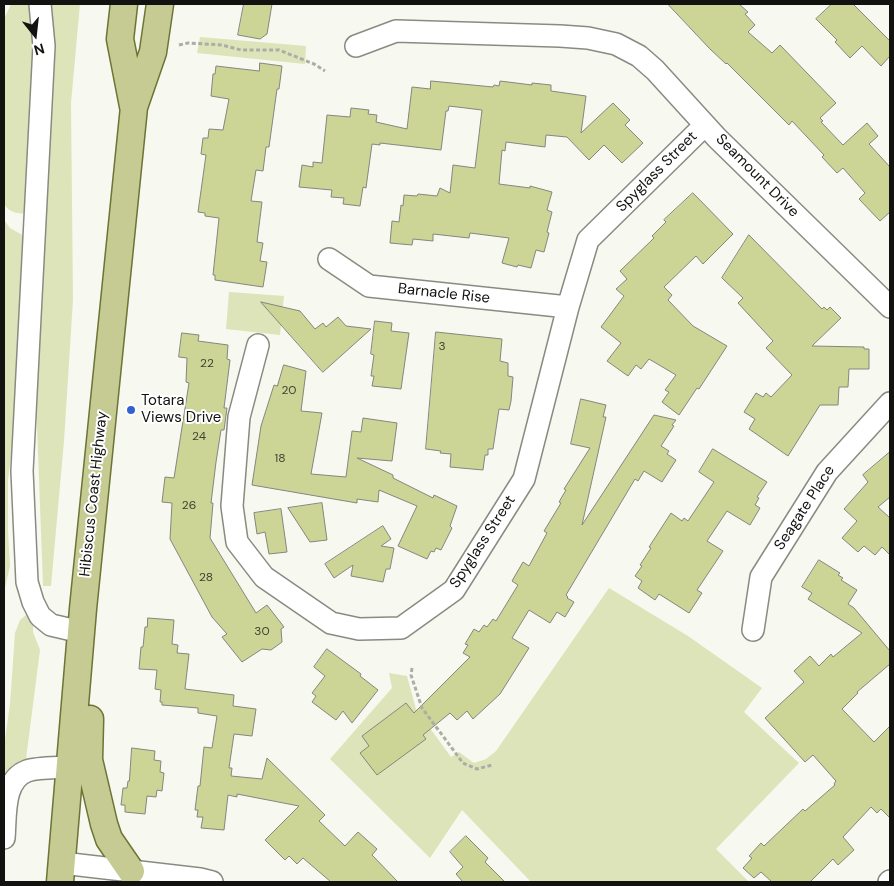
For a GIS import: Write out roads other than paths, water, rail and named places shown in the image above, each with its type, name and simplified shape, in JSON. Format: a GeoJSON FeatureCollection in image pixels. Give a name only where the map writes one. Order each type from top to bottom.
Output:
{"type":"FeatureCollection","features":[{"type":"Feature","properties":{"kind":"main road","name":"Hibiscus Coast Highway"},"geometry":{"type":"LineString","coordinates":[[124,4],[120,39],[134,107]]}},
{"type":"Feature","properties":{"kind":"main road","name":"Hibiscus Coast Highway"},"geometry":{"type":"LineString","coordinates":[[61,872],[81,632],[134,107],[154,52],[160,4]]}},
{"type":"Feature","properties":{"kind":"main road"},"geometry":{"type":"LineString","coordinates":[[78,670],[91,706],[89,760],[102,816],[109,839],[132,871]]}},
{"type":"Feature","properties":{"kind":"street"},"geometry":{"type":"LineString","coordinates":[[40,4],[44,46],[22,471],[27,582],[33,602],[40,616],[51,625],[81,632]]}},
{"type":"Feature","properties":{"kind":"street","name":"Seamount Drive"},"geometry":{"type":"LineString","coordinates":[[356,46],[396,31],[560,36],[588,38],[616,44],[639,56],[655,70],[705,125],[890,307]]}},
{"type":"Feature","properties":{"kind":"street","name":"Spyglass Street"},"geometry":{"type":"LineString","coordinates":[[258,345],[239,417],[232,506],[238,542],[264,577],[331,623],[359,629],[401,628],[454,590],[524,479],[568,307],[588,240],[705,125]]}},
{"type":"Feature","properties":{"kind":"street","name":"Barnacle Rise"},"geometry":{"type":"LineString","coordinates":[[329,259],[369,286],[568,307]]}},
{"type":"Feature","properties":{"kind":"street","name":"Seagate Place"},"geometry":{"type":"LineString","coordinates":[[753,630],[761,577],[826,472],[890,403]]}},
{"type":"Feature","properties":{"kind":"street"},"geometry":{"type":"LineString","coordinates":[[4,838],[9,792],[14,781],[26,771],[70,767]]}},
{"type":"Feature","properties":{"kind":"street"},"geometry":{"type":"LineString","coordinates":[[61,872],[132,871],[212,882]]}},
{"type":"Feature","properties":{"kind":"place","name":"Totara Views Drive"},"geometry":{"type":"Point","coordinates":[131,410]}}]}
